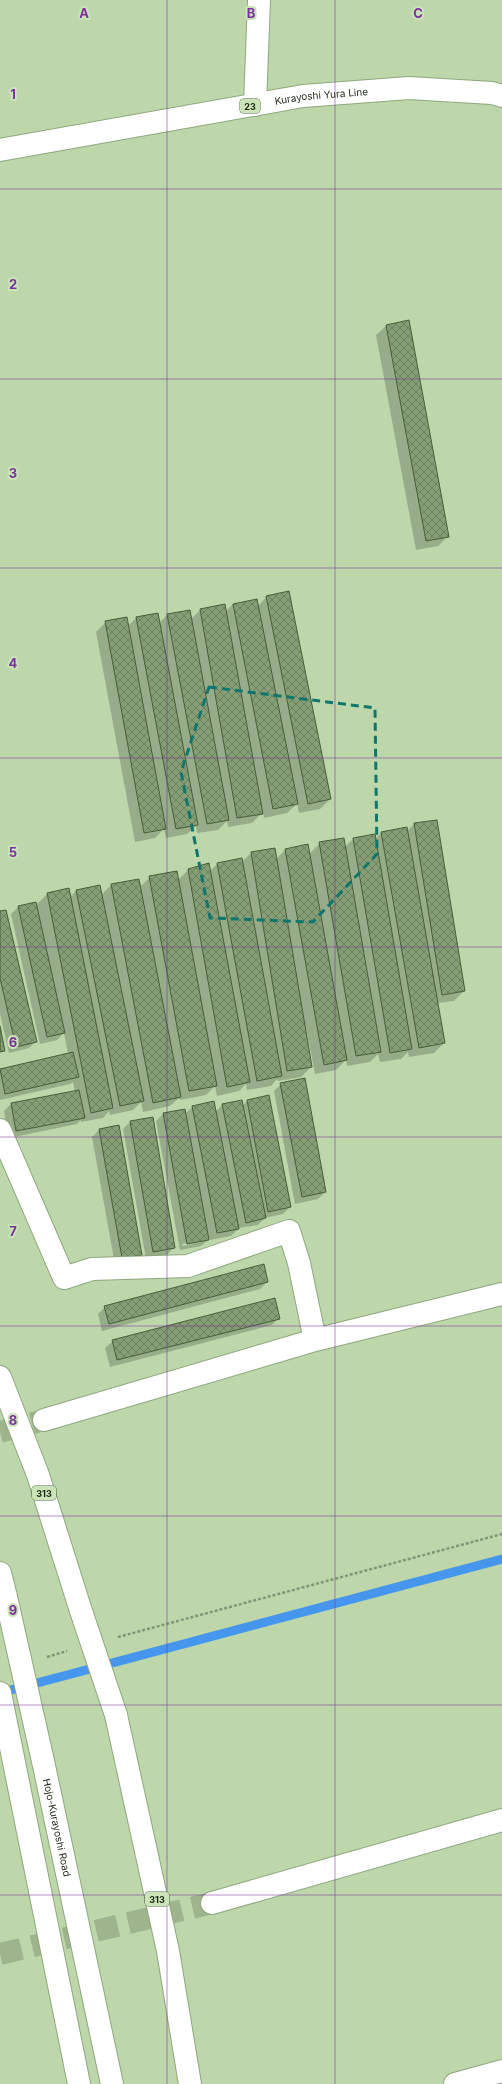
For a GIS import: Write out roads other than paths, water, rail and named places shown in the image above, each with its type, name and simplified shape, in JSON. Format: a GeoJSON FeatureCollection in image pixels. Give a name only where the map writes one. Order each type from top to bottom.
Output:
{"type":"FeatureCollection","features":[{"type":"Feature","properties":{"kind":"main road"},"geometry":{"type":"LineString","coordinates":[[255,105],[259,0]]}},
{"type":"Feature","properties":{"kind":"main road","name":"Kurayoshi Yura Line"},"geometry":{"type":"LineString","coordinates":[[0,150],[303,96],[409,88],[492,93],[502,96]]}},
{"type":"Feature","properties":{"kind":"main road"},"geometry":{"type":"LineString","coordinates":[[0,1130],[64,1278],[92,1269],[188,1266],[289,1231],[298,1263],[315,1340]]}},
{"type":"Feature","properties":{"kind":"main road"},"geometry":{"type":"LineString","coordinates":[[44,1420],[315,1340],[502,1294]]}},
{"type":"Feature","properties":{"kind":"main road","name":"313"},"geometry":{"type":"LineString","coordinates":[[0,1377],[38,1475],[116,1715],[168,1951],[190,2084]]}},
{"type":"Feature","properties":{"kind":"main road","name":"Hojo-Kurayoshi Road"},"geometry":{"type":"LineString","coordinates":[[0,1572],[43,1761],[112,2084]]}},
{"type":"Feature","properties":{"kind":"main road"},"geometry":{"type":"LineString","coordinates":[[0,1693],[79,2084]]}},
{"type":"Feature","properties":{"kind":"main road"},"geometry":{"type":"LineString","coordinates":[[212,1903],[502,1820]]}},
{"type":"Feature","properties":{"kind":"main road"},"geometry":{"type":"LineString","coordinates":[[455,2084],[502,2071]]}},
{"type":"Feature","properties":{"kind":"waterway"},"geometry":{"type":"LineString","coordinates":[[0,1693],[502,1559]]}},
{"type":"Feature","properties":{"kind":"tunnel"},"geometry":{"type":"LineString","coordinates":[[0,1432],[44,1420]]}},
{"type":"Feature","properties":{"kind":"tunnel"},"geometry":{"type":"LineString","coordinates":[[0,1954],[212,1903]]}}]}
